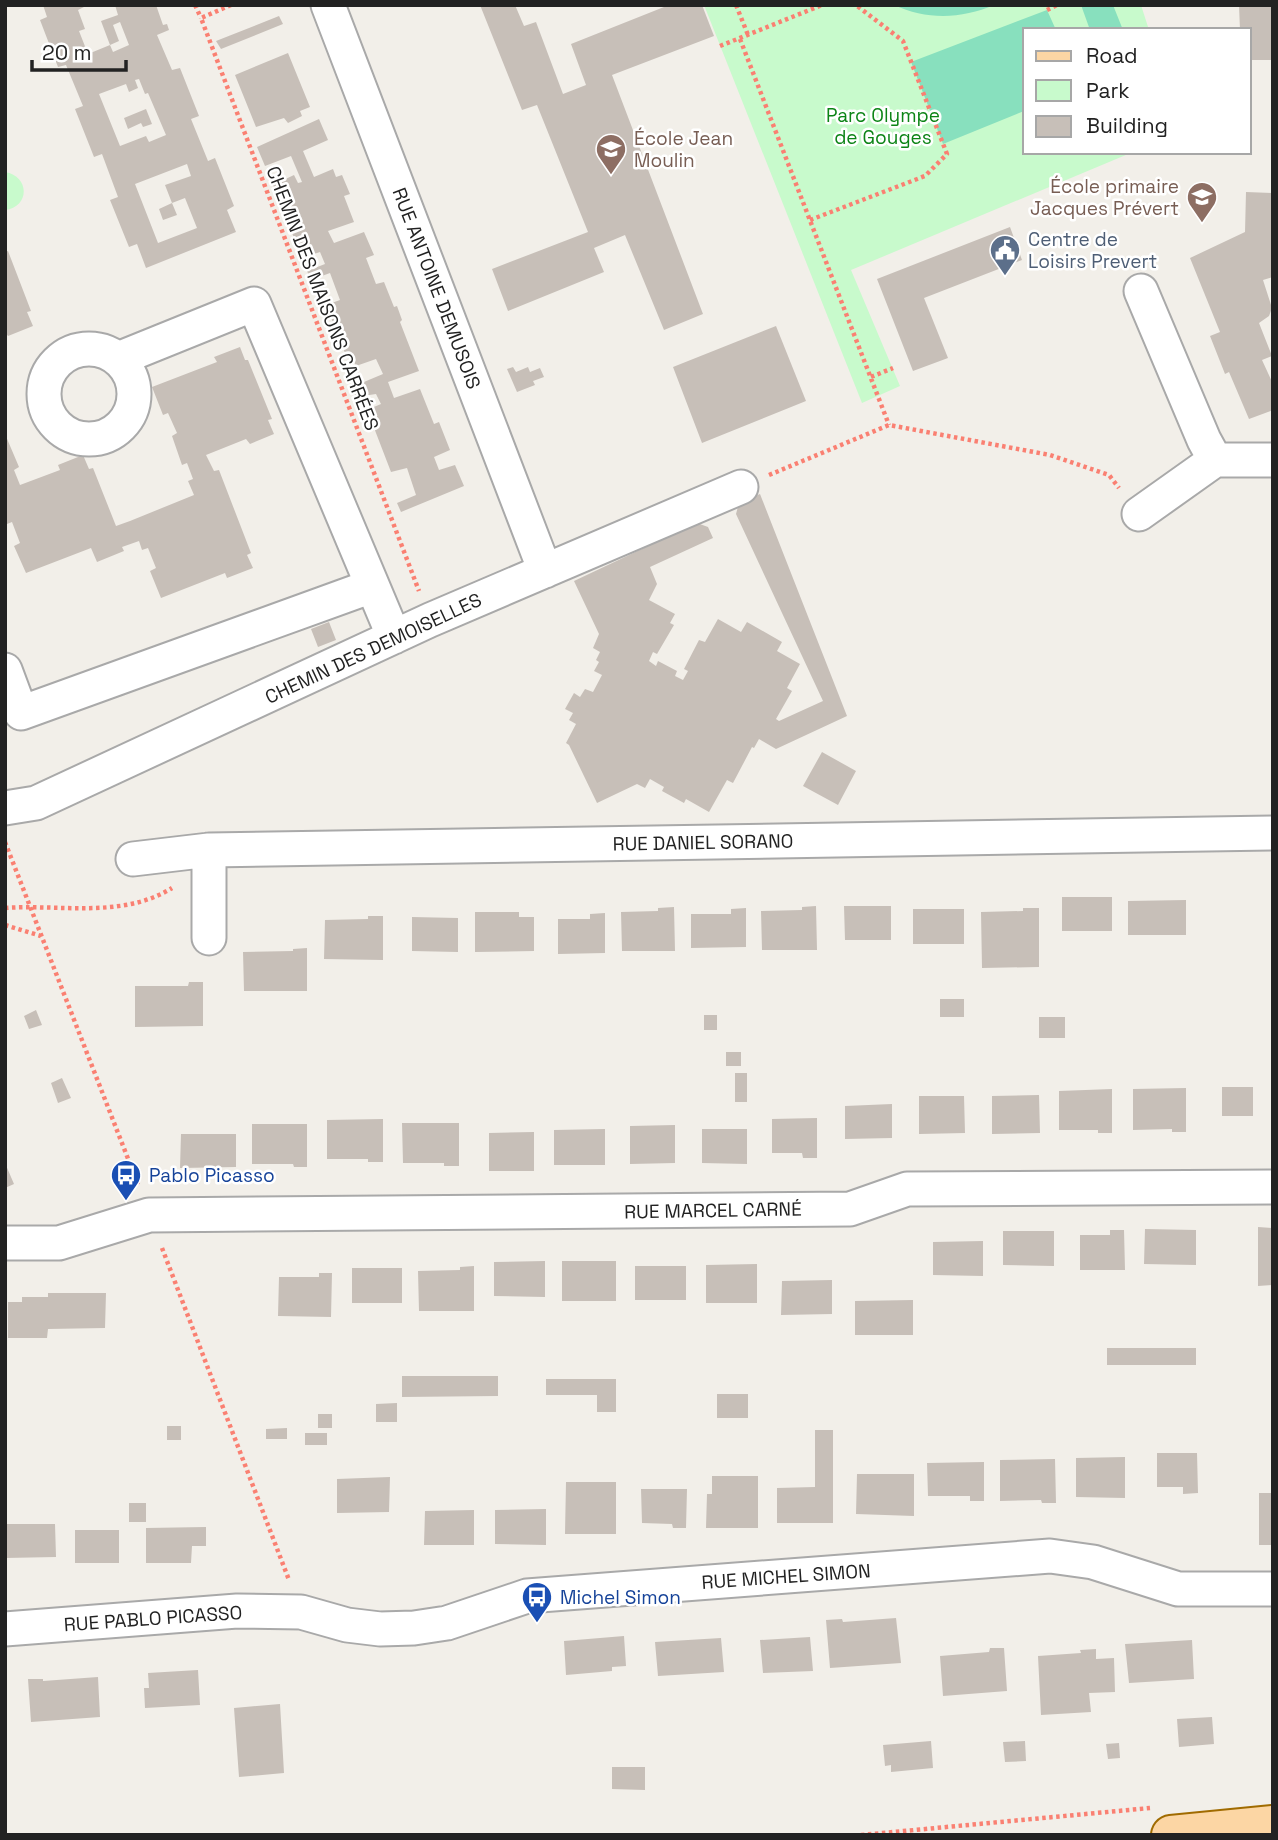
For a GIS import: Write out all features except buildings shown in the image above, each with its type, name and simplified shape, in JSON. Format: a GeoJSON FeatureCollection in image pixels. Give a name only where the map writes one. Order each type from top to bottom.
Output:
{"type":"FeatureCollection","features":[{"type":"Feature","properties":{"kind":"main road"},"geometry":{"type":"LineString","coordinates":[[1167,1821],[1273,1825]]}},
{"type":"Feature","properties":{"kind":"street","name":"RUE ANTOINE DEMUSOIS"},"geometry":{"type":"LineString","coordinates":[[328,5],[545,571]]}},
{"type":"Feature","properties":{"kind":"street"},"geometry":{"type":"LineString","coordinates":[[1142,291],[1216,460]]}},
{"type":"Feature","properties":{"kind":"street"},"geometry":{"type":"LineString","coordinates":[[118,359],[254,304],[394,637]]}},
{"type":"Feature","properties":{"kind":"street"},"geometry":{"type":"LineString","coordinates":[[1139,514],[1216,460],[1273,460]]}},
{"type":"Feature","properties":{"kind":"street","name":"CHEMIN DES DEMOISELLES"},"geometry":{"type":"LineString","coordinates":[[5,808],[36,803],[430,620],[741,487]]}},
{"type":"Feature","properties":{"kind":"street"},"geometry":{"type":"LineString","coordinates":[[5,670],[13,716],[372,586]]}},
{"type":"Feature","properties":{"kind":"street","name":"RUE DANIEL SORANO"},"geometry":{"type":"LineString","coordinates":[[133,859],[209,849],[1273,833]]}},
{"type":"Feature","properties":{"kind":"street"},"geometry":{"type":"LineString","coordinates":[[209,849],[209,937]]}},
{"type":"Feature","properties":{"kind":"street","name":"RUE MARCEL CARNÉ"},"geometry":{"type":"LineString","coordinates":[[5,1243],[59,1243],[149,1215],[850,1209],[907,1189],[1273,1187]]}},
{"type":"Feature","properties":{"kind":"street","name":"RUE MICHEL SIMON"},"geometry":{"type":"LineString","coordinates":[[301,1612],[347,1625],[380,1629],[414,1628],[447,1623],[527,1596],[1050,1556],[1093,1562],[1178,1589],[1273,1589]]}},
{"type":"Feature","properties":{"kind":"street","name":"RUE PABLO PICASSO"},"geometry":{"type":"LineString","coordinates":[[5,1629],[237,1611],[301,1612]]}},
{"type":"Feature","properties":{"kind":"path","name":"CHEMIN DES MAISONS CARRÉES"},"geometry":{"type":"LineString","coordinates":[[195,5],[430,620]]}},
{"type":"Feature","properties":{"kind":"path"},"geometry":{"type":"LineString","coordinates":[[201,18],[231,5]]}},
{"type":"Feature","properties":{"kind":"path"},"geometry":{"type":"LineString","coordinates":[[736,5],[748,35]]}},
{"type":"Feature","properties":{"kind":"path"},"geometry":{"type":"LineString","coordinates":[[720,46],[822,5]]}},
{"type":"Feature","properties":{"kind":"path"},"geometry":{"type":"LineString","coordinates":[[810,220],[925,176],[947,154],[903,41],[856,5]]}},
{"type":"Feature","properties":{"kind":"path"},"geometry":{"type":"LineString","coordinates":[[1048,10],[1057,5]]}},
{"type":"Feature","properties":{"kind":"path"},"geometry":{"type":"LineString","coordinates":[[740,39],[889,425]]}},
{"type":"Feature","properties":{"kind":"path"},"geometry":{"type":"LineString","coordinates":[[871,377],[893,368]]}},
{"type":"Feature","properties":{"kind":"path"},"geometry":{"type":"LineString","coordinates":[[741,487],[889,425],[1050,455],[1110,475],[1139,514]]}},
{"type":"Feature","properties":{"kind":"path"},"geometry":{"type":"LineString","coordinates":[[5,908],[30,906]]}},
{"type":"Feature","properties":{"kind":"path"},"geometry":{"type":"LineString","coordinates":[[5,925],[42,936]]}},
{"type":"Feature","properties":{"kind":"path"},"geometry":{"type":"LineString","coordinates":[[861,1835],[1167,1821]]}},
{"type":"Feature","properties":{"kind":"green space","name":"Parc Olympe de Gouges"},"geometry":{"type":"Polygon","coordinates":[[[704,5],[1141,5],[1148,28],[1023,28],[1023,154],[1128,154],[851,270],[900,386],[862,403],[704,5]]]}},
{"type":"Feature","properties":{"kind":"green space"},"geometry":{"type":"Polygon","coordinates":[[[894,5],[994,5],[969,13],[944,16],[919,13],[894,5]]]}},
{"type":"Feature","properties":{"kind":"green space"},"geometry":{"type":"Polygon","coordinates":[[[1081,5],[1113,5],[1122,28],[1089,28],[1081,5]]]}},
{"type":"Feature","properties":{"kind":"green space"},"geometry":{"type":"Polygon","coordinates":[[[1047,10],[1055,28],[1023,28],[1023,111],[943,144],[911,62],[1047,10]]]}},
{"type":"Feature","properties":{"kind":"green space"},"geometry":{"type":"Polygon","coordinates":[[[5,172],[19,179],[24,191],[19,203],[5,210],[5,172]]]}},
{"type":"Feature","properties":{"kind":"place","name":"École Jean Moulin"},"geometry":{"type":"Point","coordinates":[611,176]}},
{"type":"Feature","properties":{"kind":"place","name":"École primaire Jacques Prévert"},"geometry":{"type":"Point","coordinates":[1202,224]}},
{"type":"Feature","properties":{"kind":"place","name":"Centre de Loisirs Prevert"},"geometry":{"type":"Point","coordinates":[1005,277]}},
{"type":"Feature","properties":{"kind":"place","name":"Pablo Picasso"},"geometry":{"type":"Point","coordinates":[126,1202]}},
{"type":"Feature","properties":{"kind":"place","name":"Michel Simon"},"geometry":{"type":"Point","coordinates":[537,1624]}}]}
